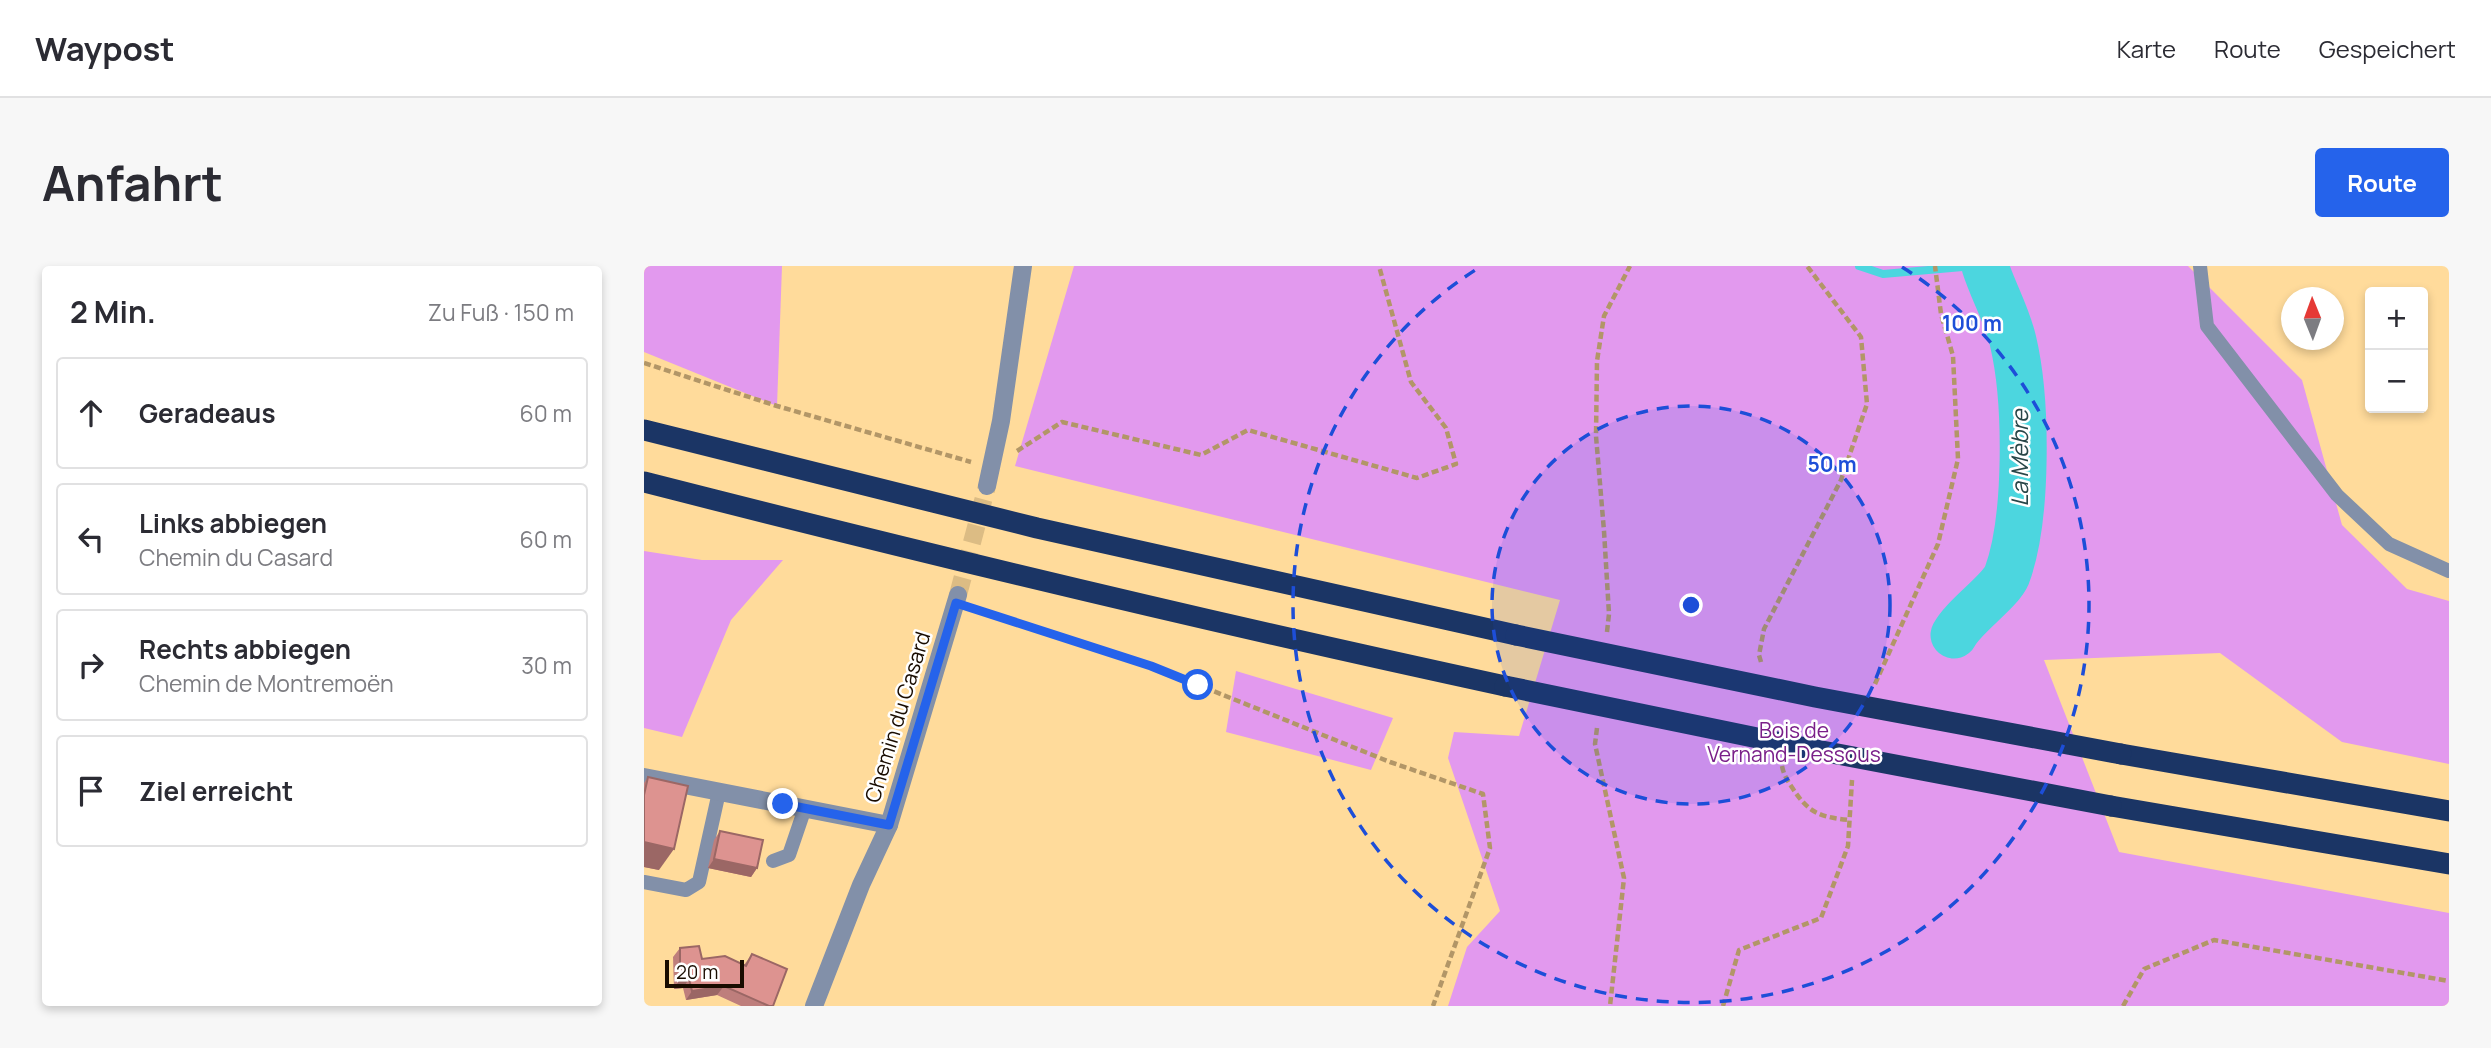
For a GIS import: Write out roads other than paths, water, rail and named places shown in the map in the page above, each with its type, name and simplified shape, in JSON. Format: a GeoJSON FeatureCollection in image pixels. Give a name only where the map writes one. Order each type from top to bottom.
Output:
{"type":"FeatureCollection","features":[{"type":"Feature","properties":{"kind":"highway"},"geometry":{"type":"LineString","coordinates":[[644,430],[1050,532],[1516,635],[1815,697],[2120,754],[2449,811]]}},
{"type":"Feature","properties":{"kind":"highway"},"geometry":{"type":"LineString","coordinates":[[644,482],[1077,590],[1505,686],[1792,746],[2111,806],[2449,864]]}},
{"type":"Feature","properties":{"kind":"street"},"geometry":{"type":"LineString","coordinates":[[989,477],[1001,421],[1023,266]]}},
{"type":"Feature","properties":{"kind":"street","name":"Chemin du Casard"},"geometry":{"type":"LineString","coordinates":[[814,1006],[861,885],[889,825],[957,599]]}},
{"type":"Feature","properties":{"kind":"street"},"geometry":{"type":"LineString","coordinates":[[644,777],[889,825]]}},
{"type":"Feature","properties":{"kind":"lane"},"geometry":{"type":"LineString","coordinates":[[2200,266],[2207,326],[2337,495],[2389,544],[2449,571]]}},
{"type":"Feature","properties":{"kind":"lane"},"geometry":{"type":"LineString","coordinates":[[644,882],[687,890],[699,882],[719,792]]}},
{"type":"Feature","properties":{"kind":"lane"},"geometry":{"type":"LineString","coordinates":[[773,861],[789,855],[805,808]]}},
{"type":"Feature","properties":{"kind":"waterway"},"geometry":{"type":"LineString","coordinates":[[1859,266],[1883,274],[1974,266]]}},
{"type":"Feature","properties":{"kind":"waterway","name":"La Mèbre"},"geometry":{"type":"LineString","coordinates":[[1954,635],[2007,575],[2014,551],[2022,491],[2023,426],[2018,366],[2010,331],[1985,266]]}},
{"type":"Feature","properties":{"kind":"tunnel"},"geometry":{"type":"LineString","coordinates":[[958,595],[987,486]]}},
{"type":"Feature","properties":{"kind":"park label","name":"Bois de Vernand-Dessous"},"geometry":{"type":"Point","coordinates":[1794,742]}}]}
